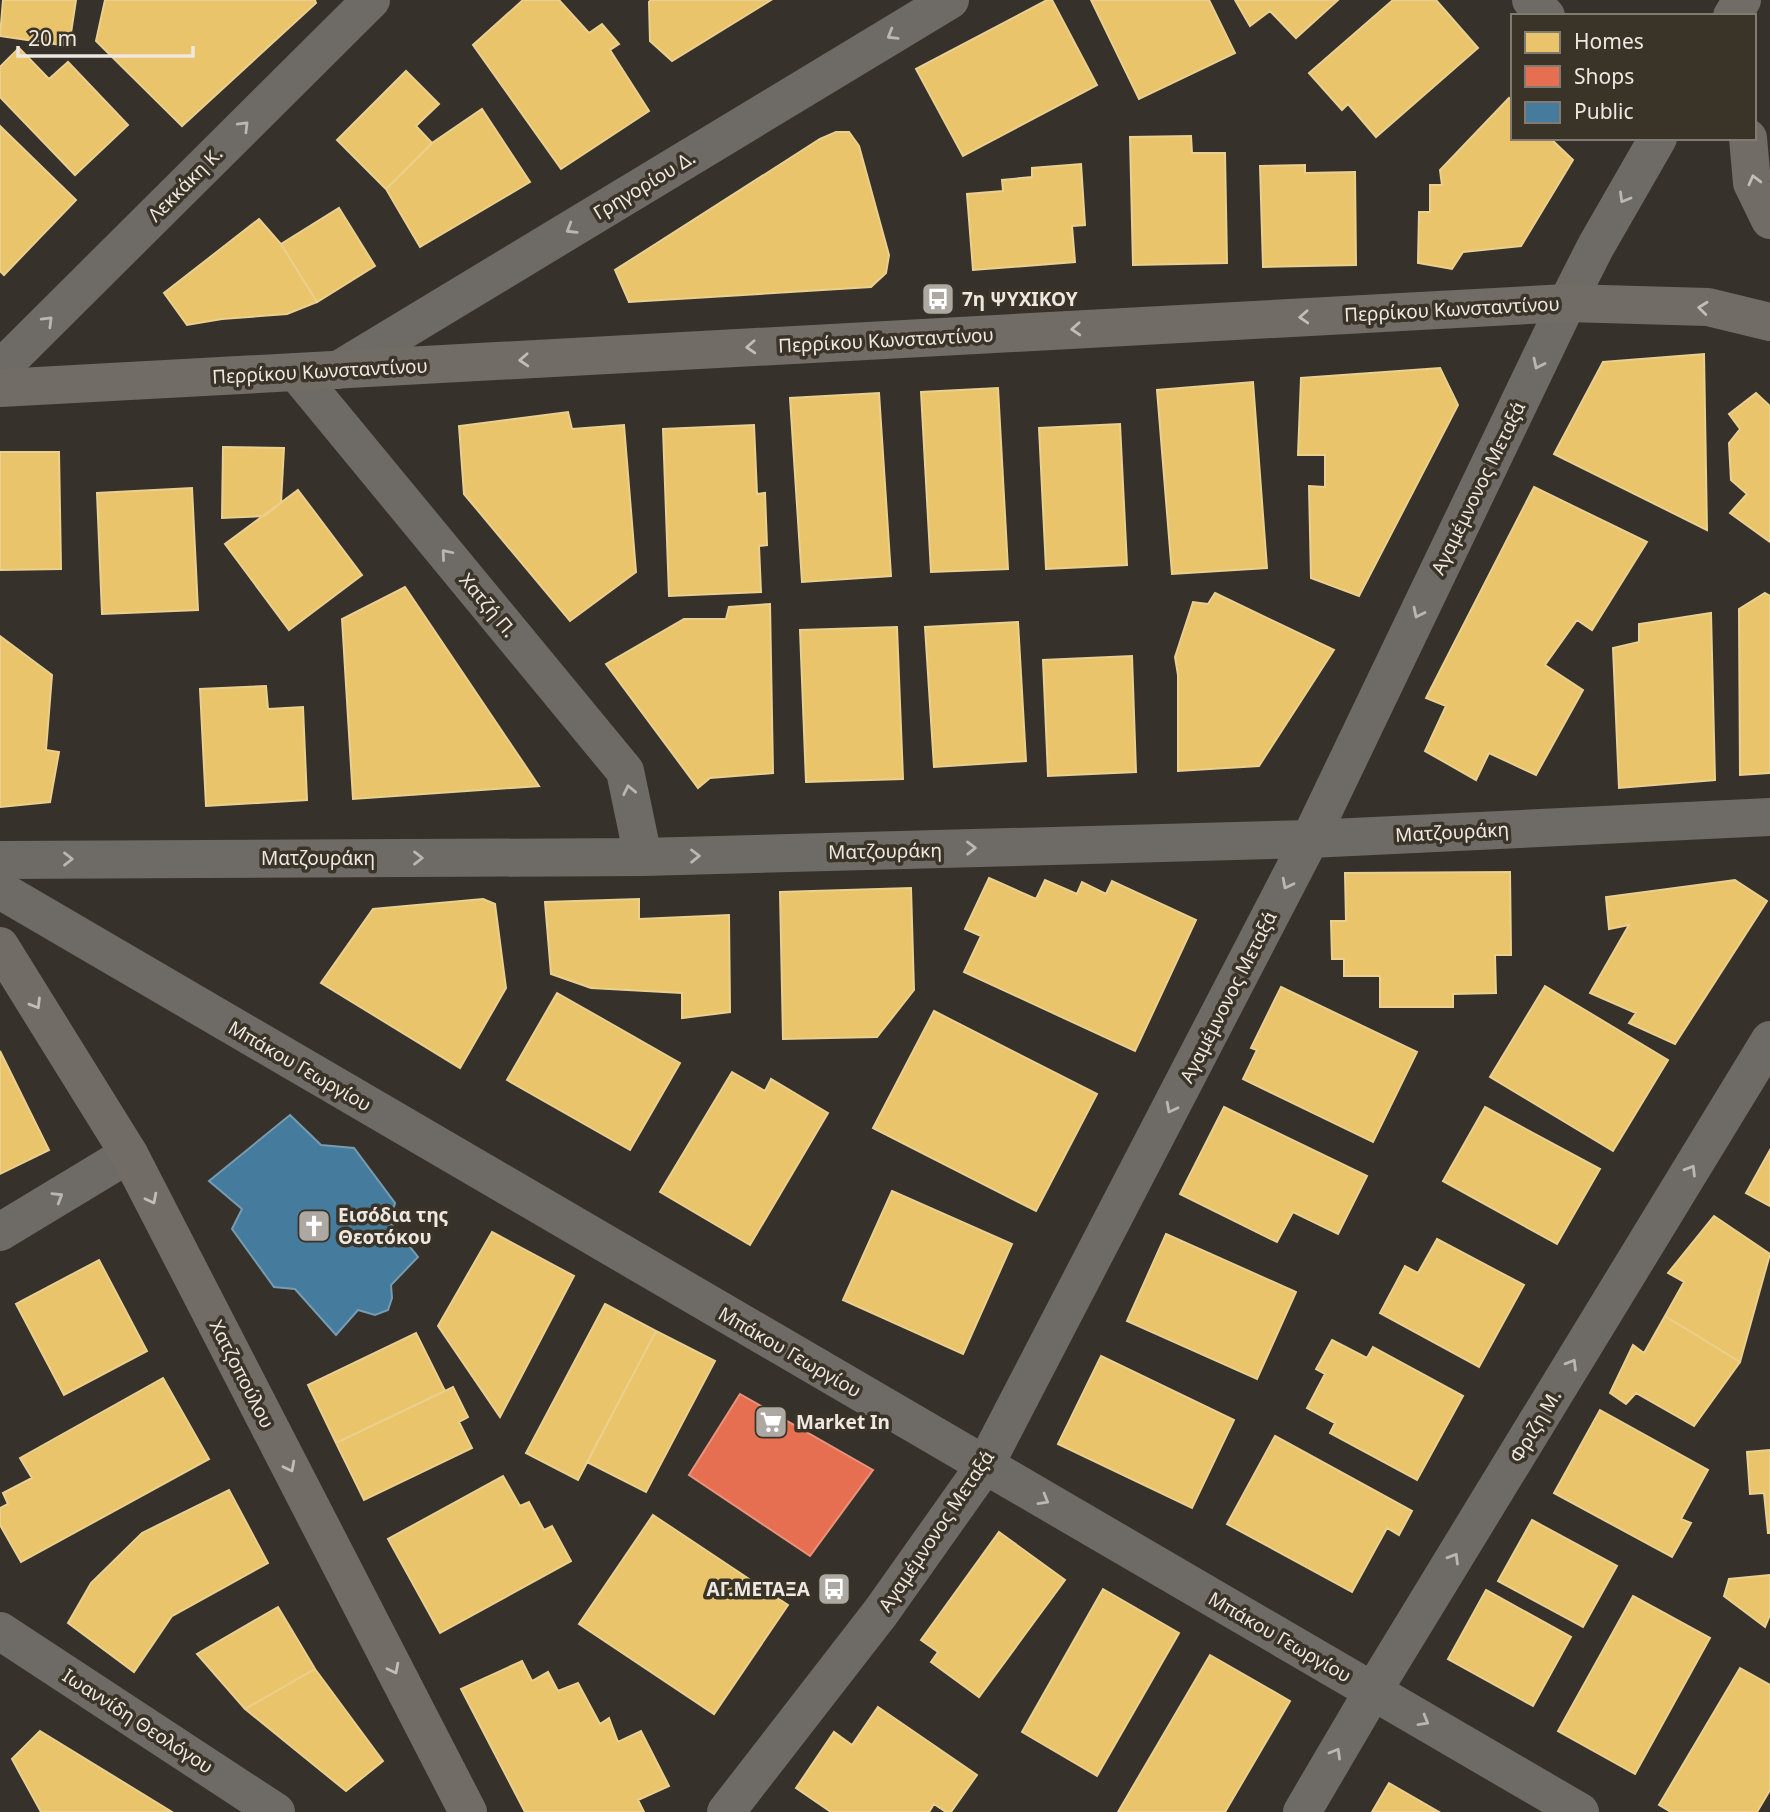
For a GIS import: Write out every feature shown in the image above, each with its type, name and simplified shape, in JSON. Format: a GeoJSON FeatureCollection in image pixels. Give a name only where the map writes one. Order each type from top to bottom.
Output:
{"type":"FeatureCollection","features":[{"type":"Feature","properties":{"kind":"main road"},"geometry":{"type":"LineString","coordinates":[[1748,140],[1752,183],[1770,220]]}},
{"type":"Feature","properties":{"kind":"main road","name":"Περρίκου Κωνσταντίνου"},"geometry":{"type":"LineString","coordinates":[[0,388],[1567,303],[1708,307],[1770,322]]}},
{"type":"Feature","properties":{"kind":"main road","name":"Χατζοπούλου"},"geometry":{"type":"LineString","coordinates":[[0,946],[129,1154],[468,1812]]}},
{"type":"Feature","properties":{"kind":"street","name":"Λεκκάκη Κ."},"geometry":{"type":"LineString","coordinates":[[0,369],[371,0]]}},
{"type":"Feature","properties":{"kind":"street","name":"Γρηγορίου Δ."},"geometry":{"type":"LineString","coordinates":[[338,370],[950,0]]}},
{"type":"Feature","properties":{"kind":"street"},"geometry":{"type":"LineString","coordinates":[[1531,0],[1544,14]]}},
{"type":"Feature","properties":{"kind":"street","name":"Αγαμέμνονος Μεταξά"},"geometry":{"type":"LineString","coordinates":[[726,1812],[881,1612],[985,1465],[1310,839],[1567,303],[1596,246],[1657,140]]}},
{"type":"Feature","properties":{"kind":"street","name":"Χατζή Π."},"geometry":{"type":"LineString","coordinates":[[296,372],[625,771],[643,857]]}},
{"type":"Feature","properties":{"kind":"street","name":"Ματζουράκη"},"geometry":{"type":"LineString","coordinates":[[0,860],[643,857],[1310,839],[1770,817]]}},
{"type":"Feature","properties":{"kind":"street","name":"Μπάκου Γεωργίου"},"geometry":{"type":"LineString","coordinates":[[0,890],[1580,1812]]}},
{"type":"Feature","properties":{"kind":"street","name":"Φριζη Μ."},"geometry":{"type":"LineString","coordinates":[[1302,1812],[1770,1040]]}},
{"type":"Feature","properties":{"kind":"street"},"geometry":{"type":"LineString","coordinates":[[0,1232],[129,1154]]}},
{"type":"Feature","properties":{"kind":"street","name":"Ιωαννίδη Θεολόγου"},"geometry":{"type":"LineString","coordinates":[[0,1631],[276,1812]]}},
{"type":"Feature","properties":{"kind":"building: Homes"},"geometry":{"type":"Polygon","coordinates":[[[3,0],[76,0],[69,46],[0,36],[3,0]]]}},
{"type":"Feature","properties":{"kind":"building: Homes"},"geometry":{"type":"Polygon","coordinates":[[[105,0],[315,0],[316,3],[182,126],[96,41],[105,0]]]}},
{"type":"Feature","properties":{"kind":"building: Homes"},"geometry":{"type":"Polygon","coordinates":[[[523,0],[559,0],[589,33],[602,24],[619,44],[610,50],[649,111],[561,169],[473,45],[523,0]]]}},
{"type":"Feature","properties":{"kind":"building: Homes"},"geometry":{"type":"Polygon","coordinates":[[[651,0],[771,0],[672,61],[650,41],[651,0]]]}},
{"type":"Feature","properties":{"kind":"building: Homes"},"geometry":{"type":"Polygon","coordinates":[[[1047,0],[1052,0],[1097,85],[963,156],[916,69],[1047,0]]]}},
{"type":"Feature","properties":{"kind":"building: Homes"},"geometry":{"type":"Polygon","coordinates":[[[1091,0],[1209,0],[1235,53],[1139,99],[1091,0]]]}},
{"type":"Feature","properties":{"kind":"building: Homes"},"geometry":{"type":"Polygon","coordinates":[[[1235,0],[1338,0],[1296,38],[1270,11],[1250,26],[1235,0]]]}},
{"type":"Feature","properties":{"kind":"building: Homes"},"geometry":{"type":"Polygon","coordinates":[[[1393,0],[1436,0],[1478,48],[1376,137],[1348,104],[1342,110],[1309,73],[1393,0]]]}},
{"type":"Feature","properties":{"kind":"building: Homes"},"geometry":{"type":"Polygon","coordinates":[[[19,48],[49,79],[68,62],[128,125],[75,175],[0,97],[0,67],[19,48]]]}},
{"type":"Feature","properties":{"kind":"building: Homes"},"geometry":{"type":"Polygon","coordinates":[[[406,71],[439,104],[416,126],[432,143],[386,189],[337,140],[406,71]]]}},
{"type":"Feature","properties":{"kind":"building: Homes"},"geometry":{"type":"Polygon","coordinates":[[[1509,98],[1511,140],[1552,140],[1573,160],[1521,246],[1463,252],[1452,269],[1418,263],[1419,212],[1430,212],[1430,185],[1442,185],[1440,170],[1509,98]]]}},
{"type":"Feature","properties":{"kind":"building: Homes"},"geometry":{"type":"Polygon","coordinates":[[[482,109],[530,182],[420,247],[386,189],[432,143],[482,109]]]}},
{"type":"Feature","properties":{"kind":"building: Homes"},"geometry":{"type":"Polygon","coordinates":[[[0,126],[76,200],[4,275],[0,271],[0,126]]]}},
{"type":"Feature","properties":{"kind":"building: Homes"},"geometry":{"type":"Polygon","coordinates":[[[836,132],[849,132],[859,146],[889,255],[886,273],[871,287],[629,302],[615,270],[820,139],[836,132]]]}},
{"type":"Feature","properties":{"kind":"building: Homes"},"geometry":{"type":"Polygon","coordinates":[[[1191,136],[1192,153],[1225,153],[1227,263],[1133,265],[1130,137],[1191,136]]]}},
{"type":"Feature","properties":{"kind":"building: Homes"},"geometry":{"type":"Polygon","coordinates":[[[1081,164],[1085,225],[1072,226],[1075,262],[973,270],[967,194],[1003,191],[1002,180],[1032,177],[1032,168],[1081,164]]]}},
{"type":"Feature","properties":{"kind":"building: Homes"},"geometry":{"type":"Polygon","coordinates":[[[1305,165],[1305,173],[1355,172],[1356,265],[1263,267],[1260,166],[1305,165]]]}},
{"type":"Feature","properties":{"kind":"building: Homes"},"geometry":{"type":"Polygon","coordinates":[[[339,208],[375,266],[317,302],[281,244],[339,208]]]}},
{"type":"Feature","properties":{"kind":"building: Homes"},"geometry":{"type":"Polygon","coordinates":[[[259,219],[281,244],[317,302],[287,314],[222,319],[187,325],[164,293],[259,219]]]}},
{"type":"Feature","properties":{"kind":"building: Homes"},"geometry":{"type":"Polygon","coordinates":[[[1704,354],[1707,530],[1554,454],[1603,362],[1704,354]]]}},
{"type":"Feature","properties":{"kind":"building: Homes"},"geometry":{"type":"Polygon","coordinates":[[[1440,368],[1458,405],[1359,596],[1311,578],[1309,486],[1325,487],[1325,455],[1298,455],[1301,378],[1440,368]]]}},
{"type":"Feature","properties":{"kind":"building: Homes"},"geometry":{"type":"Polygon","coordinates":[[[1253,382],[1267,568],[1172,574],[1157,390],[1253,382]]]}},
{"type":"Feature","properties":{"kind":"building: Homes"},"geometry":{"type":"Polygon","coordinates":[[[998,388],[1008,569],[931,572],[921,392],[998,388]]]}},
{"type":"Feature","properties":{"kind":"building: Homes"},"geometry":{"type":"Polygon","coordinates":[[[879,393],[891,576],[802,582],[790,398],[879,393]]]}},
{"type":"Feature","properties":{"kind":"building: Homes"},"geometry":{"type":"Polygon","coordinates":[[[1756,393],[1770,406],[1770,542],[1730,513],[1747,494],[1731,480],[1729,443],[1740,429],[1729,414],[1756,393]]]}},
{"type":"Feature","properties":{"kind":"building: Homes"},"geometry":{"type":"Polygon","coordinates":[[[568,412],[572,429],[624,425],[636,572],[570,621],[464,494],[459,426],[568,412]]]}},
{"type":"Feature","properties":{"kind":"building: Homes"},"geometry":{"type":"Polygon","coordinates":[[[1120,424],[1127,565],[1046,569],[1039,428],[1120,424]]]}},
{"type":"Feature","properties":{"kind":"building: Homes"},"geometry":{"type":"Polygon","coordinates":[[[754,425],[757,494],[765,493],[767,545],[759,546],[761,592],[669,596],[663,429],[754,425]]]}},
{"type":"Feature","properties":{"kind":"building: Homes"},"geometry":{"type":"Polygon","coordinates":[[[223,447],[284,448],[281,503],[264,516],[222,518],[223,447]]]}},
{"type":"Feature","properties":{"kind":"building: Homes"},"geometry":{"type":"Polygon","coordinates":[[[0,452],[59,452],[61,569],[0,570],[0,452]]]}},
{"type":"Feature","properties":{"kind":"building: Homes"},"geometry":{"type":"Polygon","coordinates":[[[1534,487],[1647,542],[1592,630],[1577,620],[1545,665],[1583,690],[1536,775],[1489,753],[1476,780],[1425,751],[1446,706],[1426,698],[1534,487]]]}},
{"type":"Feature","properties":{"kind":"building: Homes"},"geometry":{"type":"Polygon","coordinates":[[[192,488],[198,610],[102,614],[97,493],[192,488]]]}},
{"type":"Feature","properties":{"kind":"building: Homes"},"geometry":{"type":"Polygon","coordinates":[[[298,490],[362,575],[289,630],[225,544],[298,490]]]}},
{"type":"Feature","properties":{"kind":"building: Homes"},"geometry":{"type":"Polygon","coordinates":[[[405,587],[539,786],[353,799],[342,619],[405,587]]]}},
{"type":"Feature","properties":{"kind":"building: Homes"},"geometry":{"type":"Polygon","coordinates":[[[1215,593],[1334,650],[1259,766],[1178,771],[1178,675],[1175,657],[1193,602],[1208,604],[1215,593]]]}},
{"type":"Feature","properties":{"kind":"building: Homes"},"geometry":{"type":"Polygon","coordinates":[[[1765,593],[1770,596],[1770,773],[1740,775],[1739,609],[1765,593]]]}},
{"type":"Feature","properties":{"kind":"building: Homes"},"geometry":{"type":"Polygon","coordinates":[[[770,604],[773,773],[710,778],[698,788],[606,664],[684,619],[726,619],[729,607],[770,604]]]}},
{"type":"Feature","properties":{"kind":"building: Homes"},"geometry":{"type":"Polygon","coordinates":[[[1711,613],[1715,780],[1619,788],[1613,648],[1639,642],[1639,624],[1711,613]]]}},
{"type":"Feature","properties":{"kind":"building: Homes"},"geometry":{"type":"Polygon","coordinates":[[[1018,622],[1026,761],[934,767],[925,627],[1018,622]]]}},
{"type":"Feature","properties":{"kind":"building: Homes"},"geometry":{"type":"Polygon","coordinates":[[[897,627],[903,779],[806,782],[800,630],[897,627]]]}},
{"type":"Feature","properties":{"kind":"building: Homes"},"geometry":{"type":"Polygon","coordinates":[[[0,636],[52,675],[46,750],[59,752],[50,802],[0,807],[0,636]]]}},
{"type":"Feature","properties":{"kind":"building: Homes"},"geometry":{"type":"Polygon","coordinates":[[[1132,656],[1136,772],[1048,776],[1043,660],[1132,656]]]}},
{"type":"Feature","properties":{"kind":"building: Homes"},"geometry":{"type":"Polygon","coordinates":[[[266,686],[268,709],[303,707],[307,800],[206,806],[200,689],[266,686]]]}},
{"type":"Feature","properties":{"kind":"building: Homes"},"geometry":{"type":"Polygon","coordinates":[[[1510,872],[1511,955],[1495,955],[1496,993],[1453,994],[1453,1007],[1380,1007],[1380,976],[1344,976],[1344,959],[1332,959],[1331,921],[1346,921],[1345,873],[1510,872]]]}},
{"type":"Feature","properties":{"kind":"building: Homes"},"geometry":{"type":"Polygon","coordinates":[[[989,878],[1036,899],[1045,880],[1077,894],[1082,882],[1106,894],[1112,881],[1196,920],[1135,1051],[964,972],[981,936],[965,929],[989,878]]]}},
{"type":"Feature","properties":{"kind":"building: Homes"},"geometry":{"type":"Polygon","coordinates":[[[1735,880],[1767,901],[1675,1044],[1629,1023],[1636,1013],[1590,993],[1629,925],[1609,929],[1606,897],[1735,880]]]}},
{"type":"Feature","properties":{"kind":"building: Homes"},"geometry":{"type":"Polygon","coordinates":[[[911,888],[914,990],[877,1037],[783,1039],[780,892],[911,888]]]}},
{"type":"Feature","properties":{"kind":"building: Homes"},"geometry":{"type":"Polygon","coordinates":[[[483,899],[495,904],[506,988],[460,1068],[321,983],[373,909],[483,899]]]}},
{"type":"Feature","properties":{"kind":"building: Homes"},"geometry":{"type":"Polygon","coordinates":[[[639,899],[639,919],[729,915],[730,1012],[682,1018],[682,993],[591,988],[551,974],[545,902],[639,899]]]}},
{"type":"Feature","properties":{"kind":"building: Homes"},"geometry":{"type":"Polygon","coordinates":[[[1545,986],[1668,1060],[1613,1151],[1490,1077],[1545,986]]]}},
{"type":"Feature","properties":{"kind":"building: Homes"},"geometry":{"type":"Polygon","coordinates":[[[1281,987],[1417,1052],[1373,1142],[1243,1079],[1257,1050],[1251,1048],[1281,987]]]}},
{"type":"Feature","properties":{"kind":"building: Homes"},"geometry":{"type":"Polygon","coordinates":[[[557,993],[680,1063],[630,1150],[507,1080],[557,993]]]}},
{"type":"Feature","properties":{"kind":"building: Homes"},"geometry":{"type":"Polygon","coordinates":[[[934,1011],[1097,1094],[1036,1211],[873,1128],[934,1011]]]}},
{"type":"Feature","properties":{"kind":"building: Homes"},"geometry":{"type":"Polygon","coordinates":[[[0,1051],[49,1150],[0,1174],[0,1051]]]}},
{"type":"Feature","properties":{"kind":"building: Homes"},"geometry":{"type":"Polygon","coordinates":[[[732,1072],[765,1091],[771,1079],[828,1113],[750,1245],[660,1192],[732,1072]]]}},
{"type":"Feature","properties":{"kind":"building: Homes"},"geometry":{"type":"Polygon","coordinates":[[[1224,1107],[1367,1176],[1338,1234],[1293,1212],[1277,1242],[1180,1194],[1224,1107]]]}},
{"type":"Feature","properties":{"kind":"building: Homes"},"geometry":{"type":"Polygon","coordinates":[[[1485,1107],[1600,1169],[1557,1244],[1443,1181],[1485,1107]]]}},
{"type":"Feature","properties":{"kind":"building: Homes"},"geometry":{"type":"Polygon","coordinates":[[[1770,1150],[1770,1206],[1746,1193],[1770,1150]]]}},
{"type":"Feature","properties":{"kind":"building: Homes"},"geometry":{"type":"Polygon","coordinates":[[[892,1191],[1012,1244],[963,1354],[843,1300],[892,1191]]]}},
{"type":"Feature","properties":{"kind":"building: Homes"},"geometry":{"type":"Polygon","coordinates":[[[1714,1216],[1770,1254],[1740,1362],[1665,1316],[1684,1282],[1668,1273],[1714,1216]]]}},
{"type":"Feature","properties":{"kind":"building: Homes"},"geometry":{"type":"Polygon","coordinates":[[[492,1232],[574,1276],[500,1417],[438,1326],[492,1232]]]}},
{"type":"Feature","properties":{"kind":"building: Homes"},"geometry":{"type":"Polygon","coordinates":[[[1166,1234],[1296,1292],[1257,1379],[1127,1321],[1166,1234]]]}},
{"type":"Feature","properties":{"kind":"building: Homes"},"geometry":{"type":"Polygon","coordinates":[[[1437,1239],[1524,1285],[1479,1367],[1380,1313],[1405,1266],[1418,1273],[1437,1239]]]}},
{"type":"Feature","properties":{"kind":"building: Homes"},"geometry":{"type":"Polygon","coordinates":[[[99,1260],[147,1351],[64,1395],[16,1304],[99,1260]]]}},
{"type":"Feature","properties":{"kind":"building: Homes"},"geometry":{"type":"Polygon","coordinates":[[[605,1304],[656,1331],[578,1480],[526,1453],[605,1304]]]}},
{"type":"Feature","properties":{"kind":"building: Homes"},"geometry":{"type":"Polygon","coordinates":[[[1665,1316],[1740,1362],[1694,1426],[1636,1393],[1626,1404],[1610,1393],[1633,1345],[1644,1353],[1665,1316]]]}},
{"type":"Feature","properties":{"kind":"building: Homes"},"geometry":{"type":"Polygon","coordinates":[[[656,1331],[715,1361],[646,1492],[587,1462],[656,1331]]]}},
{"type":"Feature","properties":{"kind":"building: Homes"},"geometry":{"type":"Polygon","coordinates":[[[416,1333],[445,1391],[336,1443],[308,1385],[416,1333]]]}},
{"type":"Feature","properties":{"kind":"building: Homes"},"geometry":{"type":"Polygon","coordinates":[[[1332,1340],[1367,1358],[1373,1347],[1463,1396],[1417,1480],[1330,1433],[1335,1423],[1307,1408],[1325,1374],[1316,1369],[1332,1340]]]}},
{"type":"Feature","properties":{"kind":"building: Homes"},"geometry":{"type":"Polygon","coordinates":[[[1101,1356],[1234,1420],[1192,1508],[1058,1444],[1101,1356]]]}},
{"type":"Feature","properties":{"kind":"building: Homes"},"geometry":{"type":"Polygon","coordinates":[[[163,1378],[209,1459],[21,1562],[0,1525],[0,1508],[8,1504],[3,1493],[32,1478],[20,1458],[163,1378]]]}},
{"type":"Feature","properties":{"kind":"building: Homes"},"geometry":{"type":"Polygon","coordinates":[[[453,1387],[468,1417],[459,1422],[472,1448],[364,1500],[336,1443],[453,1387]]]}},
{"type":"Feature","properties":{"kind":"building: Homes"},"geometry":{"type":"Polygon","coordinates":[[[1600,1410],[1708,1470],[1681,1519],[1691,1523],[1672,1557],[1554,1493],[1600,1410]]]}},
{"type":"Feature","properties":{"kind":"building: Homes"},"geometry":{"type":"Polygon","coordinates":[[[1275,1436],[1412,1511],[1399,1535],[1387,1528],[1352,1592],[1227,1524],[1275,1436]]]}},
{"type":"Feature","properties":{"kind":"building: Homes"},"geometry":{"type":"Polygon","coordinates":[[[1770,1450],[1768,1533],[1764,1493],[1750,1494],[1747,1452],[1770,1450]]]}},
{"type":"Feature","properties":{"kind":"building: Homes"},"geometry":{"type":"Polygon","coordinates":[[[503,1476],[520,1506],[529,1502],[544,1530],[552,1526],[571,1561],[440,1633],[388,1539],[503,1476]]]}},
{"type":"Feature","properties":{"kind":"building: Homes"},"geometry":{"type":"Polygon","coordinates":[[[229,1490],[268,1563],[172,1616],[134,1672],[68,1623],[91,1583],[142,1533],[229,1490]]]}},
{"type":"Feature","properties":{"kind":"building: Homes"},"geometry":{"type":"Polygon","coordinates":[[[653,1515],[788,1605],[714,1714],[579,1624],[653,1515]]]}},
{"type":"Feature","properties":{"kind":"building: Homes"},"geometry":{"type":"Polygon","coordinates":[[[1532,1520],[1617,1566],[1583,1627],[1498,1581],[1532,1520]]]}},
{"type":"Feature","properties":{"kind":"building: Homes"},"geometry":{"type":"Polygon","coordinates":[[[999,1532],[1065,1580],[979,1697],[931,1662],[938,1652],[921,1640],[999,1532]]]}},
{"type":"Feature","properties":{"kind":"building: Homes"},"geometry":{"type":"Polygon","coordinates":[[[1770,1575],[1770,1615],[1765,1627],[1724,1596],[1729,1579],[1770,1575]]]}},
{"type":"Feature","properties":{"kind":"building: Homes"},"geometry":{"type":"Polygon","coordinates":[[[1103,1589],[1179,1633],[1097,1776],[1022,1732],[1103,1589]]]}},
{"type":"Feature","properties":{"kind":"building: Homes"},"geometry":{"type":"Polygon","coordinates":[[[1486,1590],[1571,1637],[1533,1706],[1448,1659],[1486,1590]]]}},
{"type":"Feature","properties":{"kind":"building: Homes"},"geometry":{"type":"Polygon","coordinates":[[[1633,1596],[1710,1638],[1635,1774],[1558,1731],[1633,1596]]]}},
{"type":"Feature","properties":{"kind":"building: Homes"},"geometry":{"type":"Polygon","coordinates":[[[278,1607],[315,1669],[245,1709],[197,1654],[278,1607]]]}},
{"type":"Feature","properties":{"kind":"building: Homes"},"geometry":{"type":"Polygon","coordinates":[[[1210,1655],[1290,1701],[1225,1812],[1118,1812],[1210,1655]]]}},
{"type":"Feature","properties":{"kind":"building: Homes"},"geometry":{"type":"Polygon","coordinates":[[[522,1661],[532,1681],[548,1672],[558,1691],[578,1683],[600,1724],[609,1718],[618,1742],[641,1731],[669,1786],[638,1800],[644,1812],[525,1812],[461,1689],[522,1661]]]}},
{"type":"Feature","properties":{"kind":"building: Homes"},"geometry":{"type":"Polygon","coordinates":[[[1740,1668],[1770,1685],[1770,1790],[1757,1812],[1671,1812],[1659,1805],[1740,1668]]]}},
{"type":"Feature","properties":{"kind":"building: Homes"},"geometry":{"type":"Polygon","coordinates":[[[315,1669],[383,1761],[346,1791],[245,1709],[315,1669]]]}},
{"type":"Feature","properties":{"kind":"building: Homes"},"geometry":{"type":"Polygon","coordinates":[[[878,1707],[977,1775],[951,1812],[946,1812],[934,1804],[929,1812],[831,1812],[796,1788],[834,1732],[852,1745],[878,1707]]]}},
{"type":"Feature","properties":{"kind":"building: Homes"},"geometry":{"type":"Polygon","coordinates":[[[40,1731],[172,1812],[41,1812],[12,1759],[40,1731]]]}},
{"type":"Feature","properties":{"kind":"building: Homes"},"geometry":{"type":"Polygon","coordinates":[[[1389,1783],[1439,1812],[1372,1812],[1389,1783]]]}},
{"type":"Feature","properties":{"kind":"building: Shops"},"geometry":{"type":"Polygon","coordinates":[[[740,1394],[873,1470],[810,1556],[689,1475],[740,1394]]]}},
{"type":"Feature","properties":{"kind":"building: Public","name":"Εισόδια της Θεοτόκου"},"geometry":{"type":"Polygon","coordinates":[[[290,1115],[321,1145],[354,1148],[395,1203],[390,1222],[418,1257],[391,1285],[392,1298],[388,1310],[375,1315],[358,1310],[336,1335],[295,1289],[274,1287],[232,1229],[242,1209],[209,1181],[290,1115]]]}},
{"type":"Feature","properties":{"kind":"place","name":"7η ΨΥΧΙΚΟΥ"},"geometry":{"type":"Point","coordinates":[938,299]}},
{"type":"Feature","properties":{"kind":"place","name":"Εισόδια της Θεοτόκου"},"geometry":{"type":"Point","coordinates":[314,1226]}},
{"type":"Feature","properties":{"kind":"place","name":"Market In"},"geometry":{"type":"Point","coordinates":[771,1422]}},
{"type":"Feature","properties":{"kind":"place","name":"ΑΓ.ΜΕΤΑΞΑ"},"geometry":{"type":"Point","coordinates":[834,1589]}}]}
